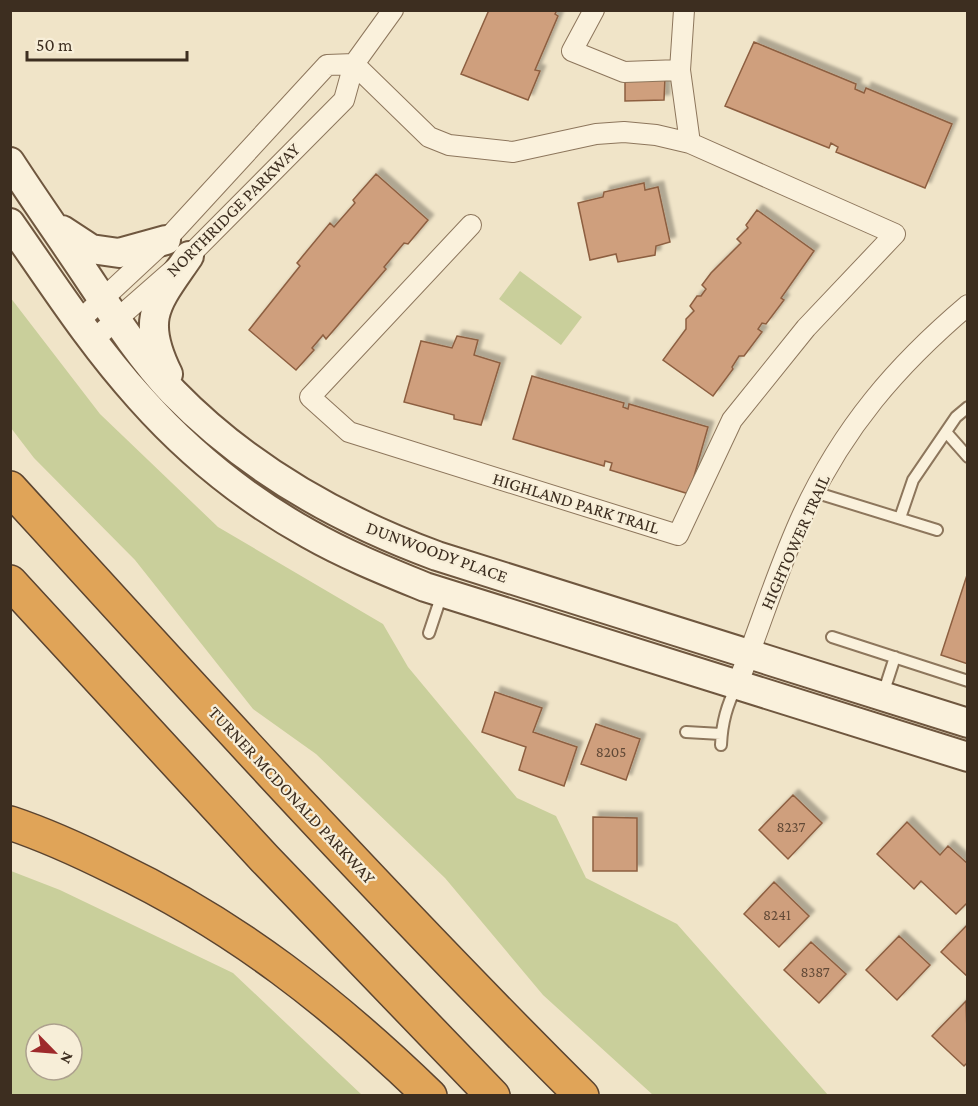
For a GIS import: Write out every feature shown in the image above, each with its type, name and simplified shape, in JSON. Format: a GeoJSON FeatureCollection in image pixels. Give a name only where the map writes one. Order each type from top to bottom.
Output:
{"type":"FeatureCollection","features":[{"type":"Feature","properties":{"kind":"highway","name":"TURNER MCDONALD PARKWAY"},"geometry":{"type":"LineString","coordinates":[[10,488],[310,817],[470,984],[582,1095]]}},
{"type":"Feature","properties":{"kind":"highway"},"geometry":{"type":"LineString","coordinates":[[10,582],[281,875],[493,1095]]}},
{"type":"Feature","properties":{"kind":"highway"},"geometry":{"type":"LineString","coordinates":[[10,823],[80,850],[142,881],[232,933],[307,987],[364,1034],[430,1095]]}},
{"type":"Feature","properties":{"kind":"street","name":"NORTHRIDGE PARKWAY"},"geometry":{"type":"LineString","coordinates":[[85,331],[110,309],[189,255],[344,100],[354,64],[393,10]]}},
{"type":"Feature","properties":{"kind":"street"},"geometry":{"type":"LineString","coordinates":[[594,10],[572,51],[624,72],[680,70]]}},
{"type":"Feature","properties":{"kind":"street"},"geometry":{"type":"LineString","coordinates":[[684,10],[680,70],[690,143]]}},
{"type":"Feature","properties":{"kind":"street","name":"NORTHRIDGE PARKWAY"},"geometry":{"type":"LineString","coordinates":[[110,309],[166,240],[327,65],[354,64]]}},
{"type":"Feature","properties":{"kind":"street","name":"HIGHLAND PARK TRAIL"},"geometry":{"type":"LineString","coordinates":[[354,64],[429,137],[448,145],[513,152],[596,134],[624,132],[656,135],[690,143],[895,234],[806,328],[732,420],[678,535],[349,432],[310,397],[471,225]]}},
{"type":"Feature","properties":{"kind":"street","name":"DUNWOODY PLACE"},"geometry":{"type":"LineString","coordinates":[[10,162],[149,364],[184,402],[229,442],[300,492],[368,528],[448,560],[968,723]]}},
{"type":"Feature","properties":{"kind":"street","name":"DUNWOODY PLACE"},"geometry":{"type":"LineString","coordinates":[[10,223],[85,331],[140,399],[208,464],[258,502],[309,534],[371,565],[443,592],[968,757]]}},
{"type":"Feature","properties":{"kind":"street"},"geometry":{"type":"LineString","coordinates":[[52,224],[91,249],[119,253],[166,240]]}},
{"type":"Feature","properties":{"kind":"street"},"geometry":{"type":"LineString","coordinates":[[184,402],[157,350],[153,323],[157,307],[189,255]]}},
{"type":"Feature","properties":{"kind":"street","name":"HIGHTOWER TRAIL"},"geometry":{"type":"LineString","coordinates":[[737,685],[790,544],[814,492],[843,441],[887,382],[926,340],[968,304]]}},
{"type":"Feature","properties":{"kind":"lane"},"geometry":{"type":"LineString","coordinates":[[900,518],[913,480],[956,417],[968,407]]}},
{"type":"Feature","properties":{"kind":"lane"},"geometry":{"type":"LineString","coordinates":[[946,432],[968,457]]}},
{"type":"Feature","properties":{"kind":"lane"},"geometry":{"type":"LineString","coordinates":[[814,492],[938,530]]}},
{"type":"Feature","properties":{"kind":"lane"},"geometry":{"type":"LineString","coordinates":[[429,633],[443,592]]}},
{"type":"Feature","properties":{"kind":"lane"},"geometry":{"type":"LineString","coordinates":[[832,637],[968,681]]}},
{"type":"Feature","properties":{"kind":"lane"},"geometry":{"type":"LineString","coordinates":[[883,695],[895,657]]}},
{"type":"Feature","properties":{"kind":"lane"},"geometry":{"type":"LineString","coordinates":[[686,732],[721,739],[726,708],[737,685]]}},
{"type":"Feature","properties":{"kind":"green space"},"geometry":{"type":"Polygon","coordinates":[[[520,271],[582,317],[561,345],[499,299],[520,271]]]}},
{"type":"Feature","properties":{"kind":"green space"},"geometry":{"type":"Polygon","coordinates":[[[10,297],[100,414],[218,527],[383,624],[408,667],[517,798],[556,816],[586,878],[677,924],[828,1095],[653,1095],[543,995],[445,878],[316,754],[253,709],[135,560],[34,458],[11,428],[10,297]]]}},
{"type":"Feature","properties":{"kind":"green space"},"geometry":{"type":"Polygon","coordinates":[[[11,871],[60,890],[233,973],[362,1095],[11,1095],[11,871]]]}},
{"type":"Feature","properties":{"kind":"building"},"geometry":{"type":"Polygon","coordinates":[[[489,10],[557,10],[555,14],[558,16],[535,70],[540,71],[528,100],[461,74],[489,10]]]}},
{"type":"Feature","properties":{"kind":"building"},"geometry":{"type":"Polygon","coordinates":[[[754,42],[856,84],[855,89],[864,93],[866,88],[952,124],[925,188],[836,152],[838,147],[831,143],[829,148],[725,106],[754,42]]]}},
{"type":"Feature","properties":{"kind":"building"},"geometry":{"type":"Polygon","coordinates":[[[665,77],[664,100],[625,101],[625,78],[665,77]]]}},
{"type":"Feature","properties":{"kind":"building"},"geometry":{"type":"Polygon","coordinates":[[[376,174],[428,220],[408,244],[404,243],[384,267],[386,269],[326,339],[323,335],[312,348],[314,350],[296,370],[249,330],[300,266],[297,263],[330,223],[334,227],[355,203],[353,200],[376,174]]]}},
{"type":"Feature","properties":{"kind":"building"},"geometry":{"type":"Polygon","coordinates":[[[644,183],[645,190],[658,187],[670,242],[656,246],[655,255],[618,262],[616,254],[590,260],[578,203],[603,197],[604,192],[644,183]]]}},
{"type":"Feature","properties":{"kind":"building"},"geometry":{"type":"Polygon","coordinates":[[[757,210],[814,251],[781,298],[784,300],[766,324],[762,323],[758,329],[762,332],[744,356],[739,356],[733,369],[713,396],[663,360],[686,329],[686,319],[694,311],[690,306],[706,289],[702,285],[741,243],[737,239],[748,228],[746,225],[757,210]]]}},
{"type":"Feature","properties":{"kind":"building"},"geometry":{"type":"Polygon","coordinates":[[[457,336],[478,340],[474,355],[500,363],[481,425],[454,419],[454,415],[404,402],[421,341],[452,348],[457,336]]]}},
{"type":"Feature","properties":{"kind":"building"},"geometry":{"type":"Polygon","coordinates":[[[532,376],[624,403],[623,407],[628,409],[629,404],[708,427],[689,494],[610,470],[612,463],[605,461],[604,466],[513,439],[532,376]]]}},
{"type":"Feature","properties":{"kind":"building"},"geometry":{"type":"Polygon","coordinates":[[[968,572],[968,664],[941,655],[968,572]]]}},
{"type":"Feature","properties":{"kind":"building"},"geometry":{"type":"Polygon","coordinates":[[[495,692],[542,708],[533,732],[577,747],[564,786],[519,770],[526,747],[482,732],[495,692]]]}},
{"type":"Feature","properties":{"kind":"building"},"geometry":{"type":"Polygon","coordinates":[[[596,724],[640,739],[626,780],[581,764],[596,724]]]}},
{"type":"Feature","properties":{"kind":"building"},"geometry":{"type":"Polygon","coordinates":[[[793,795],[822,823],[788,859],[759,830],[793,795]]]}},
{"type":"Feature","properties":{"kind":"building"},"geometry":{"type":"Polygon","coordinates":[[[593,817],[637,818],[637,871],[593,871],[593,817]]]}},
{"type":"Feature","properties":{"kind":"building"},"geometry":{"type":"Polygon","coordinates":[[[907,822],[940,855],[948,846],[968,864],[968,902],[956,914],[921,881],[914,889],[877,854],[907,822]]]}},
{"type":"Feature","properties":{"kind":"building"},"geometry":{"type":"Polygon","coordinates":[[[774,882],[809,916],[779,947],[744,914],[774,882]]]}},
{"type":"Feature","properties":{"kind":"building"},"geometry":{"type":"Polygon","coordinates":[[[968,924],[968,977],[941,952],[968,924]]]}},
{"type":"Feature","properties":{"kind":"building"},"geometry":{"type":"Polygon","coordinates":[[[899,936],[930,965],[897,1000],[866,970],[899,936]]]}},
{"type":"Feature","properties":{"kind":"building"},"geometry":{"type":"Polygon","coordinates":[[[811,942],[846,974],[819,1003],[784,970],[811,942]]]}},
{"type":"Feature","properties":{"kind":"building"},"geometry":{"type":"Polygon","coordinates":[[[966,1001],[968,1062],[964,1066],[932,1036],[966,1001]]]}}]}
